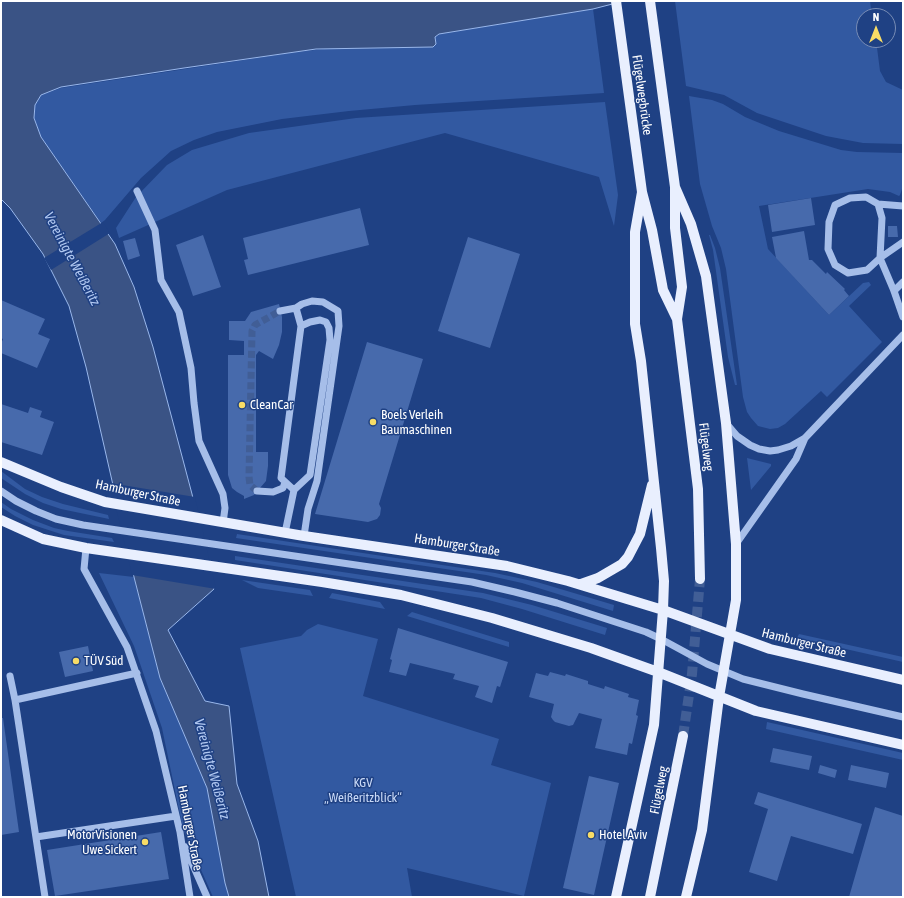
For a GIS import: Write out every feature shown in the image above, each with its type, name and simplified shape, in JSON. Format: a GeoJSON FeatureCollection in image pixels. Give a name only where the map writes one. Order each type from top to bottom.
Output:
{"type":"FeatureCollection","features":[{"type":"Feature","properties":{"kind":"main road","name":"Flügelwegbrücke"},"geometry":{"type":"LineString","coordinates":[[616,1],[642,192]]}},
{"type":"Feature","properties":{"kind":"main road","name":"Flügelwegbrücke"},"geometry":{"type":"LineString","coordinates":[[650,1],[675,187]]}},
{"type":"Feature","properties":{"kind":"main road","name":"Flügelweg"},"geometry":{"type":"LineString","coordinates":[[675,187],[675,228],[682,287],[677,319],[698,489],[700,579]]}},
{"type":"Feature","properties":{"kind":"main road"},"geometry":{"type":"LineString","coordinates":[[675,187],[691,224],[706,276],[726,423],[736,544],[736,596],[719,697],[702,830],[686,897]]}},
{"type":"Feature","properties":{"kind":"main road","name":"Flügelweg"},"geometry":{"type":"LineString","coordinates":[[642,192],[652,230],[663,290],[677,319]]}},
{"type":"Feature","properties":{"kind":"main road"},"geometry":{"type":"LineString","coordinates":[[616,897],[654,725],[663,610],[663,569],[654,476],[641,361],[635,324],[635,232],[642,192]]}},
{"type":"Feature","properties":{"kind":"main road","name":"Hamburger Straße"},"geometry":{"type":"LineString","coordinates":[[1,462],[61,487],[105,502],[285,533],[507,566],[581,584],[663,610],[780,652],[903,680]]}},
{"type":"Feature","properties":{"kind":"main road"},"geometry":{"type":"LineString","coordinates":[[581,584],[609,572],[622,564],[628,557],[640,534],[654,476]]}},
{"type":"Feature","properties":{"kind":"main road"},"geometry":{"type":"LineString","coordinates":[[1,520],[43,539],[86,548],[401,595],[492,618],[591,648],[658,672],[756,711],[903,745]]}},
{"type":"Feature","properties":{"kind":"main road","name":"Flügelweg"},"geometry":{"type":"LineString","coordinates":[[650,897],[683,736]]}},
{"type":"Feature","properties":{"kind":"street"},"geometry":{"type":"LineString","coordinates":[[137,191],[155,230],[161,280],[179,312],[191,368],[194,403],[200,441],[223,494],[225,508],[223,523]]}},
{"type":"Feature","properties":{"kind":"street"},"geometry":{"type":"LineString","coordinates":[[903,206],[878,204],[866,197],[850,198],[835,205],[829,222],[828,249],[836,265],[848,273],[867,270],[880,258],[903,242]]}},
{"type":"Feature","properties":{"kind":"street"},"geometry":{"type":"LineString","coordinates":[[878,204],[882,218],[880,258],[903,317]]}},
{"type":"Feature","properties":{"kind":"street"},"geometry":{"type":"LineString","coordinates":[[894,291],[903,282]]}},
{"type":"Feature","properties":{"kind":"street"},"geometry":{"type":"LineString","coordinates":[[280,311],[296,308],[302,304],[312,301],[323,302],[338,311],[339,326],[317,481],[308,509],[304,536]]}},
{"type":"Feature","properties":{"kind":"street"},"geometry":{"type":"LineString","coordinates":[[294,490],[281,478],[301,326],[296,308]]}},
{"type":"Feature","properties":{"kind":"street"},"geometry":{"type":"LineString","coordinates":[[285,533],[294,490],[310,475],[329,347],[329,328],[326,322],[320,320],[301,326]]}},
{"type":"Feature","properties":{"kind":"street","name":"Flügelweg"},"geometry":{"type":"LineString","coordinates":[[726,423],[737,436],[750,445],[764,450],[778,450],[791,446],[805,438],[903,335]]}},
{"type":"Feature","properties":{"kind":"street","name":"Flügelweg"},"geometry":{"type":"LineString","coordinates":[[736,544],[796,459],[805,438]]}},
{"type":"Feature","properties":{"kind":"street"},"geometry":{"type":"LineString","coordinates":[[257,491],[273,492],[282,488],[285,482]]}},
{"type":"Feature","properties":{"kind":"street"},"geometry":{"type":"LineString","coordinates":[[1,491],[23,504],[56,519],[110,529],[480,584],[515,592],[557,603],[615,622],[660,639],[707,664],[743,679],[903,717]]}},
{"type":"Feature","properties":{"kind":"street","name":"Hamburger Straße"},"geometry":{"type":"LineString","coordinates":[[86,548],[84,568],[127,647],[156,731],[181,837],[190,897]]}},
{"type":"Feature","properties":{"kind":"street"},"geometry":{"type":"LineString","coordinates":[[15,700],[137,673]]}},
{"type":"Feature","properties":{"kind":"street"},"geometry":{"type":"LineString","coordinates":[[10,676],[45,897]]}},
{"type":"Feature","properties":{"kind":"street"},"geometry":{"type":"LineString","coordinates":[[36,837],[176,816]]}},
{"type":"Feature","properties":{"kind":"street"},"geometry":{"type":"LineString","coordinates":[[181,837],[207,897]]}},
{"type":"Feature","properties":{"kind":"green space"},"geometry":{"type":"Polygon","coordinates":[[[675,1],[870,1],[871,8],[856,8],[856,48],[877,48],[880,71],[886,82],[903,90],[903,144],[863,143],[826,136],[757,113],[724,95],[686,86],[675,1]]]}},
{"type":"Feature","properties":{"kind":"green space"},"geometry":{"type":"Polygon","coordinates":[[[593,9],[604,93],[415,105],[349,111],[282,119],[217,132],[194,140],[171,151],[141,178],[101,223],[41,137],[34,118],[35,105],[41,95],[61,88],[296,52],[435,37],[439,34],[593,9]]]}},
{"type":"Feature","properties":{"kind":"green space"},"geometry":{"type":"Polygon","coordinates":[[[689,96],[712,100],[723,104],[745,117],[779,131],[841,150],[857,152],[903,153],[903,186],[899,196],[890,192],[868,189],[759,206],[768,249],[829,315],[863,283],[869,282],[871,285],[849,306],[882,342],[827,397],[821,391],[785,424],[778,428],[770,429],[758,426],[747,412],[743,397],[726,269],[721,248],[712,226],[700,184],[689,96]]]}},
{"type":"Feature","properties":{"kind":"green space"},"geometry":{"type":"Polygon","coordinates":[[[605,102],[618,195],[614,226],[599,177],[445,133],[227,190],[119,238],[116,228],[136,197],[167,165],[192,150],[249,133],[356,118],[605,102]]]}},
{"type":"Feature","properties":{"kind":"green space"},"geometry":{"type":"Polygon","coordinates":[[[709,235],[715,248],[720,268],[737,385],[735,385],[728,357],[713,250],[709,235]]]}},
{"type":"Feature","properties":{"kind":"green space"},"geometry":{"type":"Polygon","coordinates":[[[747,458],[771,464],[771,466],[751,490],[747,458]]]}},
{"type":"Feature","properties":{"kind":"green space"},"geometry":{"type":"Polygon","coordinates":[[[1,471],[25,489],[42,497],[63,504],[108,515],[109,519],[61,509],[43,503],[25,494],[1,478],[1,471]]]}},
{"type":"Feature","properties":{"kind":"green space"},"geometry":{"type":"Polygon","coordinates":[[[1,502],[33,520],[54,528],[112,538],[114,542],[64,535],[33,525],[1,507],[1,502]]]}},
{"type":"Feature","properties":{"kind":"green space"},"geometry":{"type":"Polygon","coordinates":[[[237,534],[495,573],[537,582],[614,605],[613,611],[522,583],[486,575],[236,538],[237,534]]]}},
{"type":"Feature","properties":{"kind":"green space"},"geometry":{"type":"Polygon","coordinates":[[[235,556],[483,593],[532,605],[607,628],[605,635],[481,598],[235,560],[235,556]]]}},
{"type":"Feature","properties":{"kind":"green space"},"geometry":{"type":"Polygon","coordinates":[[[99,573],[134,577],[160,678],[207,788],[229,897],[213,897],[183,829],[162,728],[134,646],[99,573]]]}},
{"type":"Feature","properties":{"kind":"green space"},"geometry":{"type":"Polygon","coordinates":[[[242,580],[310,590],[313,596],[258,588],[242,580]]]}},
{"type":"Feature","properties":{"kind":"green space"},"geometry":{"type":"Polygon","coordinates":[[[332,593],[380,602],[385,609],[329,598],[332,593]]]}},
{"type":"Feature","properties":{"kind":"green space"},"geometry":{"type":"Polygon","coordinates":[[[412,612],[509,642],[509,647],[407,616],[412,612]]]}},
{"type":"Feature","properties":{"kind":"green space","name":"KGV „Weißeritzblick“"},"geometry":{"type":"Polygon","coordinates":[[[318,624],[378,639],[363,696],[499,739],[491,765],[551,783],[524,896],[407,868],[412,897],[296,897],[240,648],[301,636],[307,630],[318,624]]]}},
{"type":"Feature","properties":{"kind":"green space"},"geometry":{"type":"Polygon","coordinates":[[[799,634],[903,657],[903,662],[797,638],[799,634]]]}},
{"type":"Feature","properties":{"kind":"green space"},"geometry":{"type":"Polygon","coordinates":[[[767,722],[903,753],[903,760],[766,729],[767,722]]]}},
{"type":"Feature","properties":{"kind":"water","name":"Vereinigte Weißeritz"},"geometry":{"type":"Polygon","coordinates":[[[1,1],[624,1],[593,9],[439,34],[435,37],[436,44],[433,47],[316,49],[61,87],[41,95],[35,105],[34,118],[41,137],[115,244],[134,287],[153,347],[192,494],[214,589],[168,630],[205,701],[229,706],[237,784],[258,841],[269,897],[229,897],[207,788],[160,678],[134,577],[86,367],[69,306],[43,254],[10,208],[1,199],[1,1]]]}},
{"type":"Feature","properties":{"kind":"pier"},"geometry":{"type":"Polygon","coordinates":[[[103,222],[110,233],[51,270],[44,258],[103,222]]]}},
{"type":"Feature","properties":{"kind":"pier"},"geometry":{"type":"Polygon","coordinates":[[[110,483],[195,497],[216,589],[132,575],[110,483]]]}},
{"type":"Feature","properties":{"kind":"building"},"geometry":{"type":"Polygon","coordinates":[[[811,198],[815,225],[772,232],[768,205],[811,198]]]}},
{"type":"Feature","properties":{"kind":"building"},"geometry":{"type":"Polygon","coordinates":[[[360,208],[369,245],[248,275],[244,260],[248,259],[243,238],[360,208]]]}},
{"type":"Feature","properties":{"kind":"building"},"geometry":{"type":"Polygon","coordinates":[[[888,226],[897,226],[898,237],[888,237],[888,226]]]}},
{"type":"Feature","properties":{"kind":"building"},"geometry":{"type":"Polygon","coordinates":[[[804,231],[809,260],[812,260],[826,274],[827,272],[845,289],[844,290],[849,296],[829,315],[776,258],[772,237],[804,231]]]}},
{"type":"Feature","properties":{"kind":"building"},"geometry":{"type":"Polygon","coordinates":[[[203,235],[221,287],[193,296],[176,245],[203,235]]]}},
{"type":"Feature","properties":{"kind":"building"},"geometry":{"type":"Polygon","coordinates":[[[468,237],[520,254],[490,348],[438,331],[468,237]]]}},
{"type":"Feature","properties":{"kind":"building"},"geometry":{"type":"Polygon","coordinates":[[[135,238],[140,256],[128,260],[123,241],[135,238]]]}},
{"type":"Feature","properties":{"kind":"building"},"geometry":{"type":"Polygon","coordinates":[[[1,300],[45,319],[38,334],[50,339],[37,368],[1,353],[1,344],[3,339],[1,338],[1,300]]]}},
{"type":"Feature","properties":{"kind":"building","name":"CleanCar"},"geometry":{"type":"Polygon","coordinates":[[[279,304],[282,317],[282,332],[279,345],[273,359],[259,351],[256,355],[256,452],[268,452],[266,481],[254,495],[244,499],[244,496],[232,488],[228,475],[228,355],[244,355],[244,341],[229,340],[229,321],[245,321],[251,312],[279,304]]]}},
{"type":"Feature","properties":{"kind":"building","name":"Boels Verleih Baumaschinen"},"geometry":{"type":"Polygon","coordinates":[[[367,342],[423,359],[379,504],[381,508],[380,515],[377,519],[368,522],[315,514],[367,342]]]}},
{"type":"Feature","properties":{"kind":"building"},"geometry":{"type":"Polygon","coordinates":[[[1,404],[28,413],[30,407],[42,411],[40,417],[54,422],[42,455],[1,442],[1,404]]]}},
{"type":"Feature","properties":{"kind":"building"},"geometry":{"type":"Polygon","coordinates":[[[398,628],[508,662],[500,687],[497,686],[492,703],[475,697],[479,686],[453,679],[455,674],[410,663],[406,676],[389,672],[392,660],[390,659],[398,628]]]}},
{"type":"Feature","properties":{"kind":"building","name":"TÜV Süd"},"geometry":{"type":"Polygon","coordinates":[[[88,646],[93,671],[65,677],[59,652],[88,646]]]}},
{"type":"Feature","properties":{"kind":"building"},"geometry":{"type":"Polygon","coordinates":[[[550,672],[565,676],[566,674],[588,681],[588,684],[604,689],[605,686],[629,694],[628,697],[639,700],[636,715],[638,716],[632,744],[629,743],[627,755],[595,748],[602,719],[579,713],[573,725],[569,726],[555,722],[551,717],[554,704],[529,697],[536,673],[548,676],[550,672]]]}},
{"type":"Feature","properties":{"kind":"building"},"geometry":{"type":"Polygon","coordinates":[[[1,718],[3,718],[19,832],[1,835],[1,718]]]}},
{"type":"Feature","properties":{"kind":"building"},"geometry":{"type":"Polygon","coordinates":[[[773,748],[812,756],[809,770],[770,762],[773,748]]]}},
{"type":"Feature","properties":{"kind":"building"},"geometry":{"type":"Polygon","coordinates":[[[820,765],[837,770],[835,778],[818,773],[820,765]]]}},
{"type":"Feature","properties":{"kind":"building"},"geometry":{"type":"Polygon","coordinates":[[[851,765],[889,773],[886,788],[848,780],[851,765]]]}},
{"type":"Feature","properties":{"kind":"building","name":"Hotel Aviv"},"geometry":{"type":"Polygon","coordinates":[[[589,776],[619,783],[594,895],[563,888],[589,776]]]}},
{"type":"Feature","properties":{"kind":"building"},"geometry":{"type":"Polygon","coordinates":[[[758,792],[862,824],[853,854],[791,836],[777,881],[749,872],[768,809],[754,804],[758,792]]]}},
{"type":"Feature","properties":{"kind":"building"},"geometry":{"type":"Polygon","coordinates":[[[875,807],[903,816],[903,897],[849,897],[875,807]]]}},
{"type":"Feature","properties":{"kind":"building"},"geometry":{"type":"Polygon","coordinates":[[[161,832],[169,879],[55,896],[47,850],[161,832]]]}},
{"type":"Feature","properties":{"kind":"tunnel"},"geometry":{"type":"LineString","coordinates":[[257,491],[250,485],[249,477],[252,331],[255,325],[280,311]]}},
{"type":"Feature","properties":{"kind":"tunnel"},"geometry":{"type":"LineString","coordinates":[[683,736],[692,674],[700,579]]}},
{"type":"Feature","properties":{"kind":"place","name":"CleanCar"},"geometry":{"type":"Point","coordinates":[242,405]}},
{"type":"Feature","properties":{"kind":"place","name":"Boels Verleih Baumaschinen"},"geometry":{"type":"Point","coordinates":[373,422]}},
{"type":"Feature","properties":{"kind":"place","name":"TÜV Süd"},"geometry":{"type":"Point","coordinates":[76,661]}},
{"type":"Feature","properties":{"kind":"place","name":"Hotel Aviv"},"geometry":{"type":"Point","coordinates":[591,835]}},
{"type":"Feature","properties":{"kind":"place","name":"MotorVisionen Uwe Sickert"},"geometry":{"type":"Point","coordinates":[145,842]}}]}
